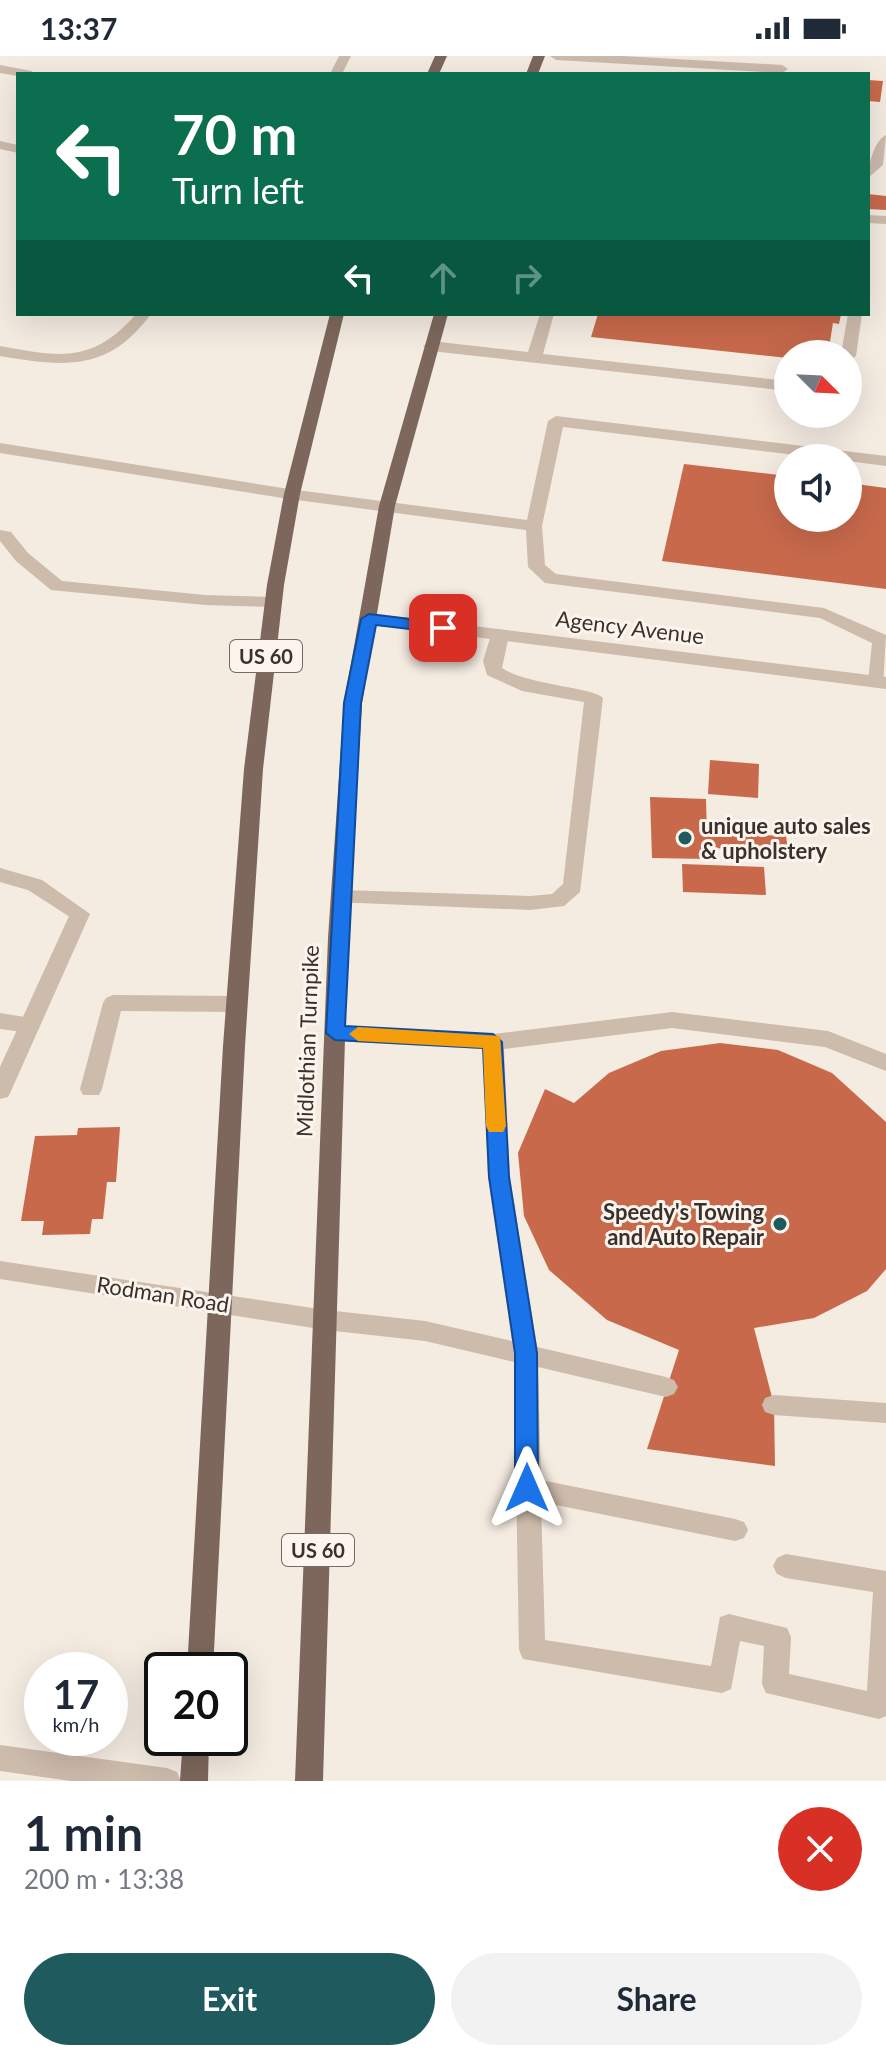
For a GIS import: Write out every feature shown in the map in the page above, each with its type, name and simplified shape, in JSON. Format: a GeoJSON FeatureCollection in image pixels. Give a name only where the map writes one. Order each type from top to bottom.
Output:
{"type":"FeatureCollection","features":[{"type":"Feature","properties":{"kind":"main road","name":"US 60"},"geometry":{"type":"LineString","coordinates":[[201,1652],[249,819],[273,602],[289,494],[336,316]]}},
{"type":"Feature","properties":{"kind":"main road","name":"Midlothian Turnpike"},"geometry":{"type":"LineString","coordinates":[[309,1781],[335,1033],[353,703],[387,506],[440,316]]}},
{"type":"Feature","properties":{"kind":"main road"},"geometry":{"type":"LineString","coordinates":[[194,1781],[195,1756]]}},
{"type":"Feature","properties":{"kind":"street"},"geometry":{"type":"LineString","coordinates":[[556,56],[782,69]]}},
{"type":"Feature","properties":{"kind":"street"},"geometry":{"type":"LineString","coordinates":[[870,172],[876,165],[886,139]]}},
{"type":"Feature","properties":{"kind":"street"},"geometry":{"type":"LineString","coordinates":[[0,351],[64,362],[81,360],[107,348],[142,316]]}},
{"type":"Feature","properties":{"kind":"street"},"geometry":{"type":"LineString","coordinates":[[534,358],[546,316]]}},
{"type":"Feature","properties":{"kind":"street"},"geometry":{"type":"LineString","coordinates":[[851,340],[855,316]]}},
{"type":"Feature","properties":{"kind":"street"},"geometry":{"type":"LineString","coordinates":[[431,346],[774,384]]}},
{"type":"Feature","properties":{"kind":"street"},"geometry":{"type":"LineString","coordinates":[[882,683],[881,640],[824,613],[551,579],[537,567],[534,526],[556,421],[886,461]]}},
{"type":"Feature","properties":{"kind":"street"},"geometry":{"type":"LineString","coordinates":[[0,448],[289,494],[534,526]]}},
{"type":"Feature","properties":{"kind":"street"},"geometry":{"type":"LineString","coordinates":[[0,535],[57,586],[205,600],[273,602]]}},
{"type":"Feature","properties":{"kind":"street","name":"Agency Avenue"},"geometry":{"type":"LineString","coordinates":[[369,619],[882,683]]}},
{"type":"Feature","properties":{"kind":"street"},"geometry":{"type":"LineString","coordinates":[[341,897],[530,903],[557,901],[573,887],[594,698],[525,687],[505,680],[493,671],[492,661],[500,635]]}},
{"type":"Feature","properties":{"kind":"street"},"geometry":{"type":"LineString","coordinates":[[0,875],[35,885],[80,914],[0,1091]]}},
{"type":"Feature","properties":{"kind":"street"},"geometry":{"type":"LineString","coordinates":[[91,1089],[113,1003],[237,1004]]}},
{"type":"Feature","properties":{"kind":"street"},"geometry":{"type":"LineString","coordinates":[[335,1033],[493,1042],[672,1020],[828,1039],[886,1063]]}},
{"type":"Feature","properties":{"kind":"street"},"geometry":{"type":"LineString","coordinates":[[0,1021],[30,1025]]}},
{"type":"Feature","properties":{"kind":"street"},"geometry":{"type":"LineString","coordinates":[[493,1042],[499,1177],[526,1353],[532,1650],[722,1680],[729,1626],[778,1637],[775,1684],[879,1706],[886,1584],[786,1566]]}},
{"type":"Feature","properties":{"kind":"street","name":"Rodman Road"},"geometry":{"type":"LineString","coordinates":[[0,1270],[326,1320],[425,1331],[666,1387]]}},
{"type":"Feature","properties":{"kind":"street"},"geometry":{"type":"LineString","coordinates":[[774,1405],[886,1413]]}},
{"type":"Feature","properties":{"kind":"street"},"geometry":{"type":"LineString","coordinates":[[527,1488],[735,1530]]}},
{"type":"Feature","properties":{"kind":"street"},"geometry":{"type":"LineString","coordinates":[[0,1758],[167,1781]]}},
{"type":"Feature","properties":{"kind":"building"},"geometry":{"type":"Polygon","coordinates":[[[870,80],[883,81],[880,102],[870,101],[870,80]]]}},
{"type":"Feature","properties":{"kind":"building"},"geometry":{"type":"Polygon","coordinates":[[[870,194],[886,196],[886,210],[870,209],[870,194]]]}},
{"type":"Feature","properties":{"kind":"building"},"geometry":{"type":"Polygon","coordinates":[[[597,316],[841,316],[839,324],[833,323],[830,340],[774,340],[774,357],[591,337],[597,316]]]}},
{"type":"Feature","properties":{"kind":"building"},"geometry":{"type":"Polygon","coordinates":[[[684,464],[774,474],[774,532],[862,532],[862,485],[886,488],[886,589],[662,561],[684,464]]]}},
{"type":"Feature","properties":{"kind":"building"},"geometry":{"type":"Polygon","coordinates":[[[710,760],[759,764],[758,798],[708,794],[710,760]]]}},
{"type":"Feature","properties":{"kind":"building"},"geometry":{"type":"Polygon","coordinates":[[[650,797],[706,799],[707,833],[786,836],[788,850],[707,848],[708,859],[652,858],[650,797]]]}},
{"type":"Feature","properties":{"kind":"building"},"geometry":{"type":"Polygon","coordinates":[[[682,864],[764,867],[766,895],[683,892],[682,864]]]}},
{"type":"Feature","properties":{"kind":"building"},"geometry":{"type":"Polygon","coordinates":[[[720,1043],[778,1050],[832,1073],[886,1122],[886,1269],[867,1291],[814,1318],[754,1328],[774,1405],[775,1466],[647,1449],[679,1350],[607,1320],[549,1270],[524,1216],[518,1153],[545,1089],[574,1103],[609,1073],[661,1051],[720,1043]]]}},
{"type":"Feature","properties":{"kind":"building"},"geometry":{"type":"Polygon","coordinates":[[[120,1127],[116,1182],[107,1182],[103,1219],[92,1219],[90,1234],[42,1235],[44,1221],[21,1221],[35,1136],[77,1135],[78,1128],[120,1127]]]}},
{"type":"Feature","properties":{"kind":"slow traffic"},"geometry":{"type":"LineString","coordinates":[[358,1034],[493,1042],[496,1126]]}},
{"type":"Feature","properties":{"kind":"place","name":"unique auto sales & upholstery"},"geometry":{"type":"Point","coordinates":[685,838]}},
{"type":"Feature","properties":{"kind":"place","name":"Speedy's Towing and Auto Repair"},"geometry":{"type":"Point","coordinates":[780,1224]}},
{"type":"Feature","properties":{"kind":"route"},"geometry":{"type":"LineString","coordinates":[[443,628],[369,619],[353,703],[335,1033],[493,1042],[499,1177],[526,1353],[527,1488]]}}]}
